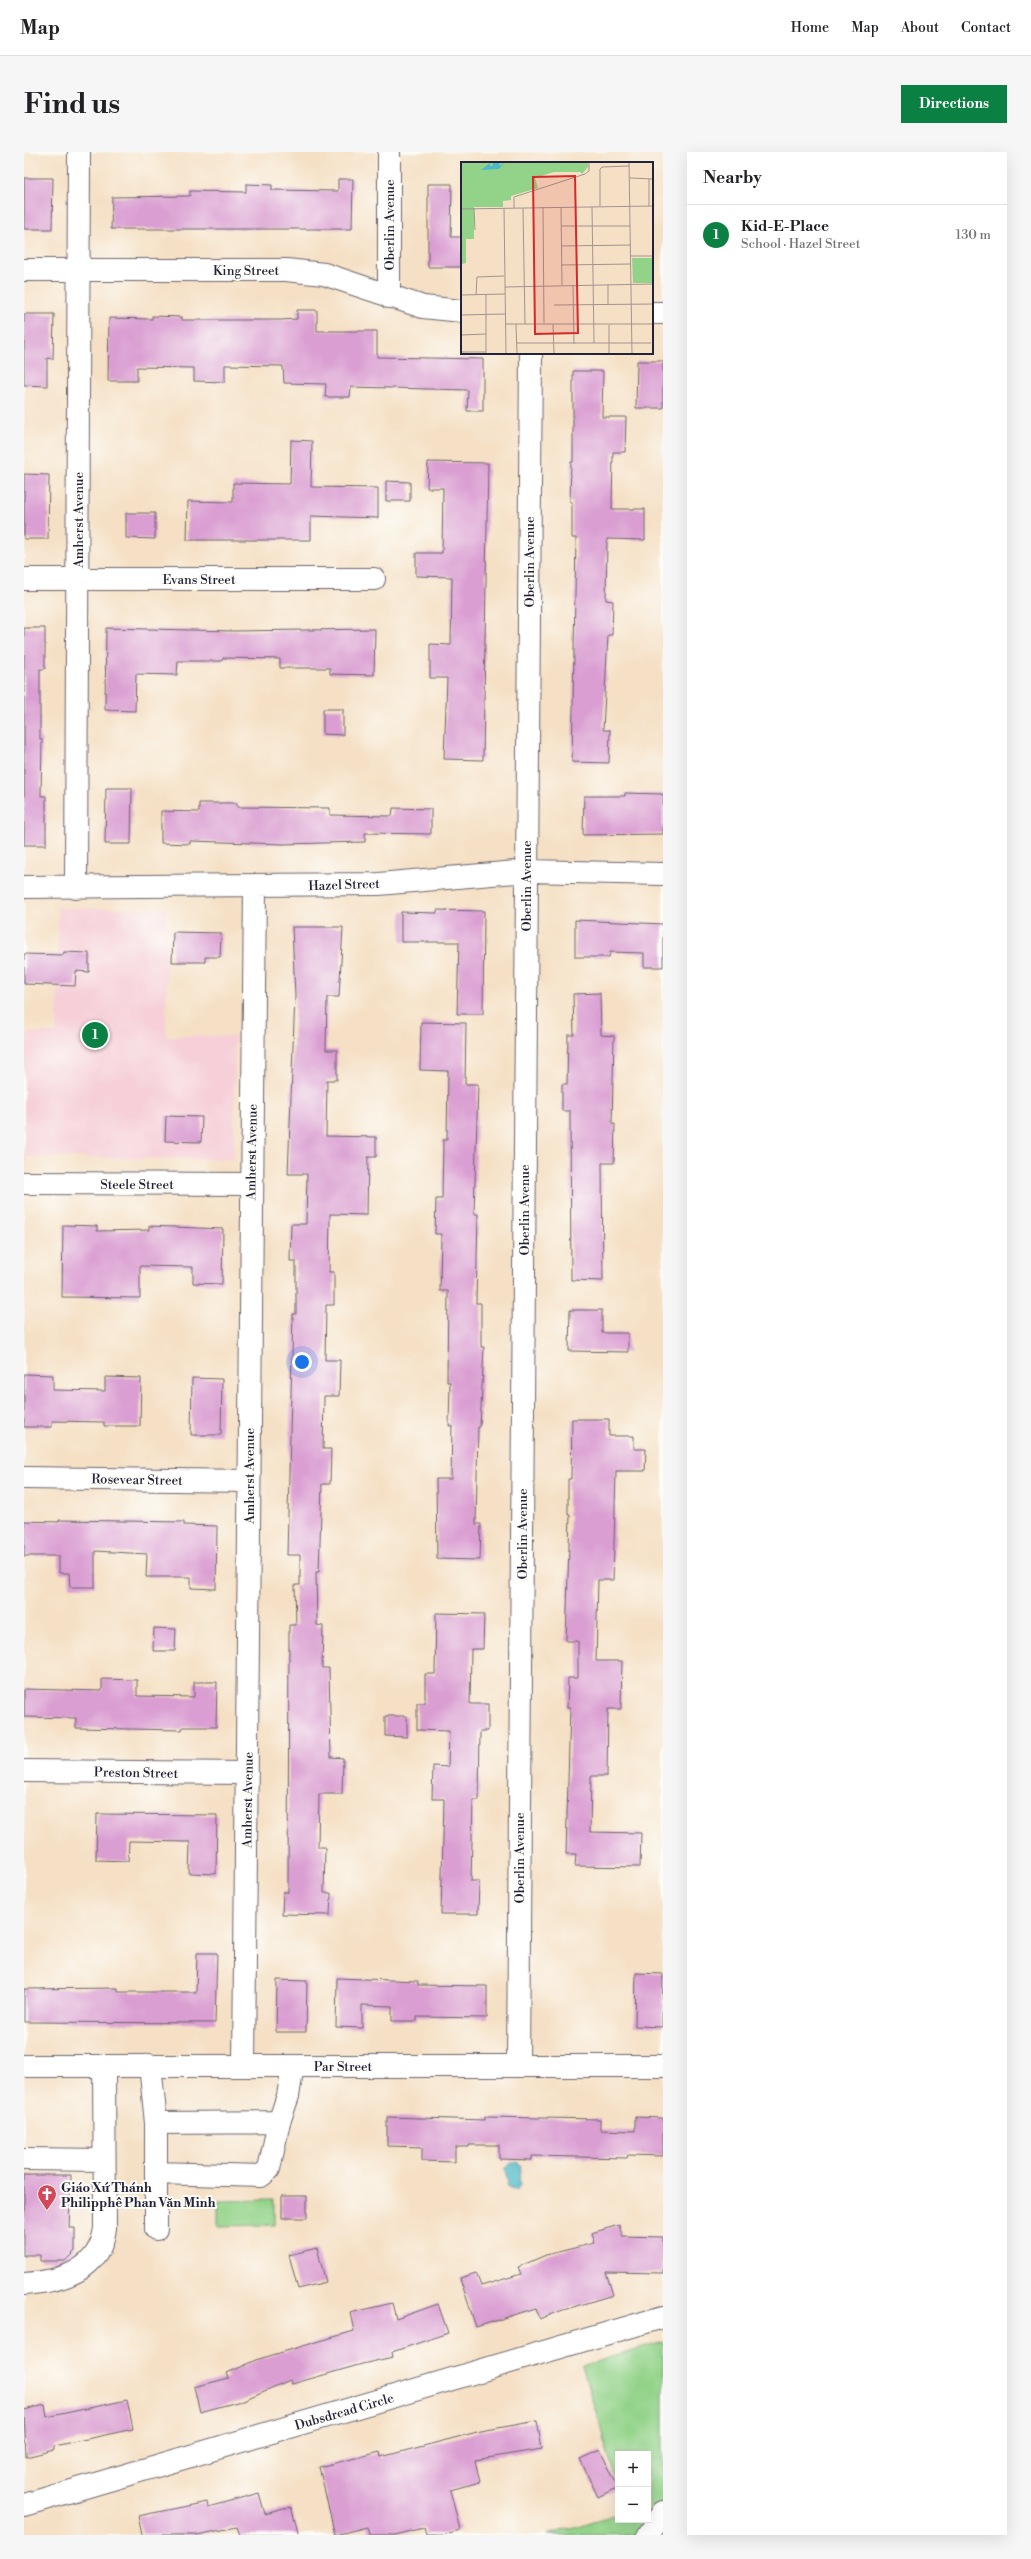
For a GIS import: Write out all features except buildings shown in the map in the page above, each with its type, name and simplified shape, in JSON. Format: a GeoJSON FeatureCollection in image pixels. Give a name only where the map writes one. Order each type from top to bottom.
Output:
{"type":"FeatureCollection","features":[{"type":"Feature","properties":{"kind":"street","name":"Amherst Avenue"},"geometry":{"type":"LineString","coordinates":[[76,888],[80,270],[79,152]]}},
{"type":"Feature","properties":{"kind":"street","name":"Oberlin Avenue"},"geometry":{"type":"LineString","coordinates":[[389,152],[389,297]]}},
{"type":"Feature","properties":{"kind":"street","name":"King Street"},"geometry":{"type":"LineString","coordinates":[[24,270],[286,270],[324,274],[389,297],[423,307],[461,311]]}},
{"type":"Feature","properties":{"kind":"street","name":"Oberlin Avenue"},"geometry":{"type":"LineString","coordinates":[[518,2066],[531,354]]}},
{"type":"Feature","properties":{"kind":"street","name":"Evans Street"},"geometry":{"type":"LineString","coordinates":[[24,579],[374,579]]}},
{"type":"Feature","properties":{"kind":"street","name":"Hazel Street"},"geometry":{"type":"LineString","coordinates":[[24,887],[255,887],[379,884],[526,871],[663,874]]}},
{"type":"Feature","properties":{"kind":"street","name":"Amherst Avenue"},"geometry":{"type":"LineString","coordinates":[[244,2066],[251,1184],[255,887]]}},
{"type":"Feature","properties":{"kind":"street","name":"Steele Street"},"geometry":{"type":"LineString","coordinates":[[24,1183],[251,1184]]}},
{"type":"Feature","properties":{"kind":"street","name":"Rosevear Street"},"geometry":{"type":"LineString","coordinates":[[24,1478],[249,1480]]}},
{"type":"Feature","properties":{"kind":"street","name":"Preston Street"},"geometry":{"type":"LineString","coordinates":[[24,1771],[247,1773]]}},
{"type":"Feature","properties":{"kind":"street","name":"Par Street"},"geometry":{"type":"LineString","coordinates":[[24,2066],[663,2066]]}},
{"type":"Feature","properties":{"kind":"street"},"geometry":{"type":"LineString","coordinates":[[24,2284],[56,2280],[74,2273],[96,2256],[101,2248],[105,2228],[104,2066]]}},
{"type":"Feature","properties":{"kind":"street"},"geometry":{"type":"LineString","coordinates":[[150,2066],[156,2123],[156,2229]]}},
{"type":"Feature","properties":{"kind":"street"},"geometry":{"type":"LineString","coordinates":[[157,2172],[261,2176],[269,2169],[279,2122],[288,2096],[293,2066]]}},
{"type":"Feature","properties":{"kind":"street"},"geometry":{"type":"LineString","coordinates":[[156,2123],[279,2122]]}},
{"type":"Feature","properties":{"kind":"street"},"geometry":{"type":"LineString","coordinates":[[24,2158],[104,2160]]}},
{"type":"Feature","properties":{"kind":"street","name":"Dubsdread Circle"},"geometry":{"type":"LineString","coordinates":[[24,2505],[663,2317]]}},
{"type":"Feature","properties":{"kind":"street"},"geometry":{"type":"LineString","coordinates":[[648,2535],[663,2512]]}},
{"type":"Feature","properties":{"kind":"shaded area"},"geometry":{"type":"Polygon","coordinates":[[[58,908],[167,909],[166,1036],[235,1036],[234,1159],[24,1157],[24,1033],[57,1033],[58,908]]]}},
{"type":"Feature","properties":{"kind":"green space"},"geometry":{"type":"Polygon","coordinates":[[[274,2200],[274,2225],[218,2226],[218,2201],[274,2200]]]}},
{"type":"Feature","properties":{"kind":"green space"},"geometry":{"type":"Polygon","coordinates":[[[663,2342],[663,2535],[547,2535],[615,2515],[615,2523],[651,2523],[651,2451],[615,2451],[615,2477],[582,2366],[663,2342]]]}},
{"type":"Feature","properties":{"kind":"water"},"geometry":{"type":"Polygon","coordinates":[[[511,2162],[517,2162],[522,2167],[519,2179],[520,2185],[516,2190],[508,2187],[506,2168],[511,2162]]]}},
{"type":"Feature","properties":{"kind":"place","name":"Kid-E-Place"},"geometry":{"type":"Point","coordinates":[95,1035]}},
{"type":"Feature","properties":{"kind":"place","name":"Giáo Xứ Thánh Philipphê Phan Văn Minh"},"geometry":{"type":"Point","coordinates":[47,2211]}}]}
